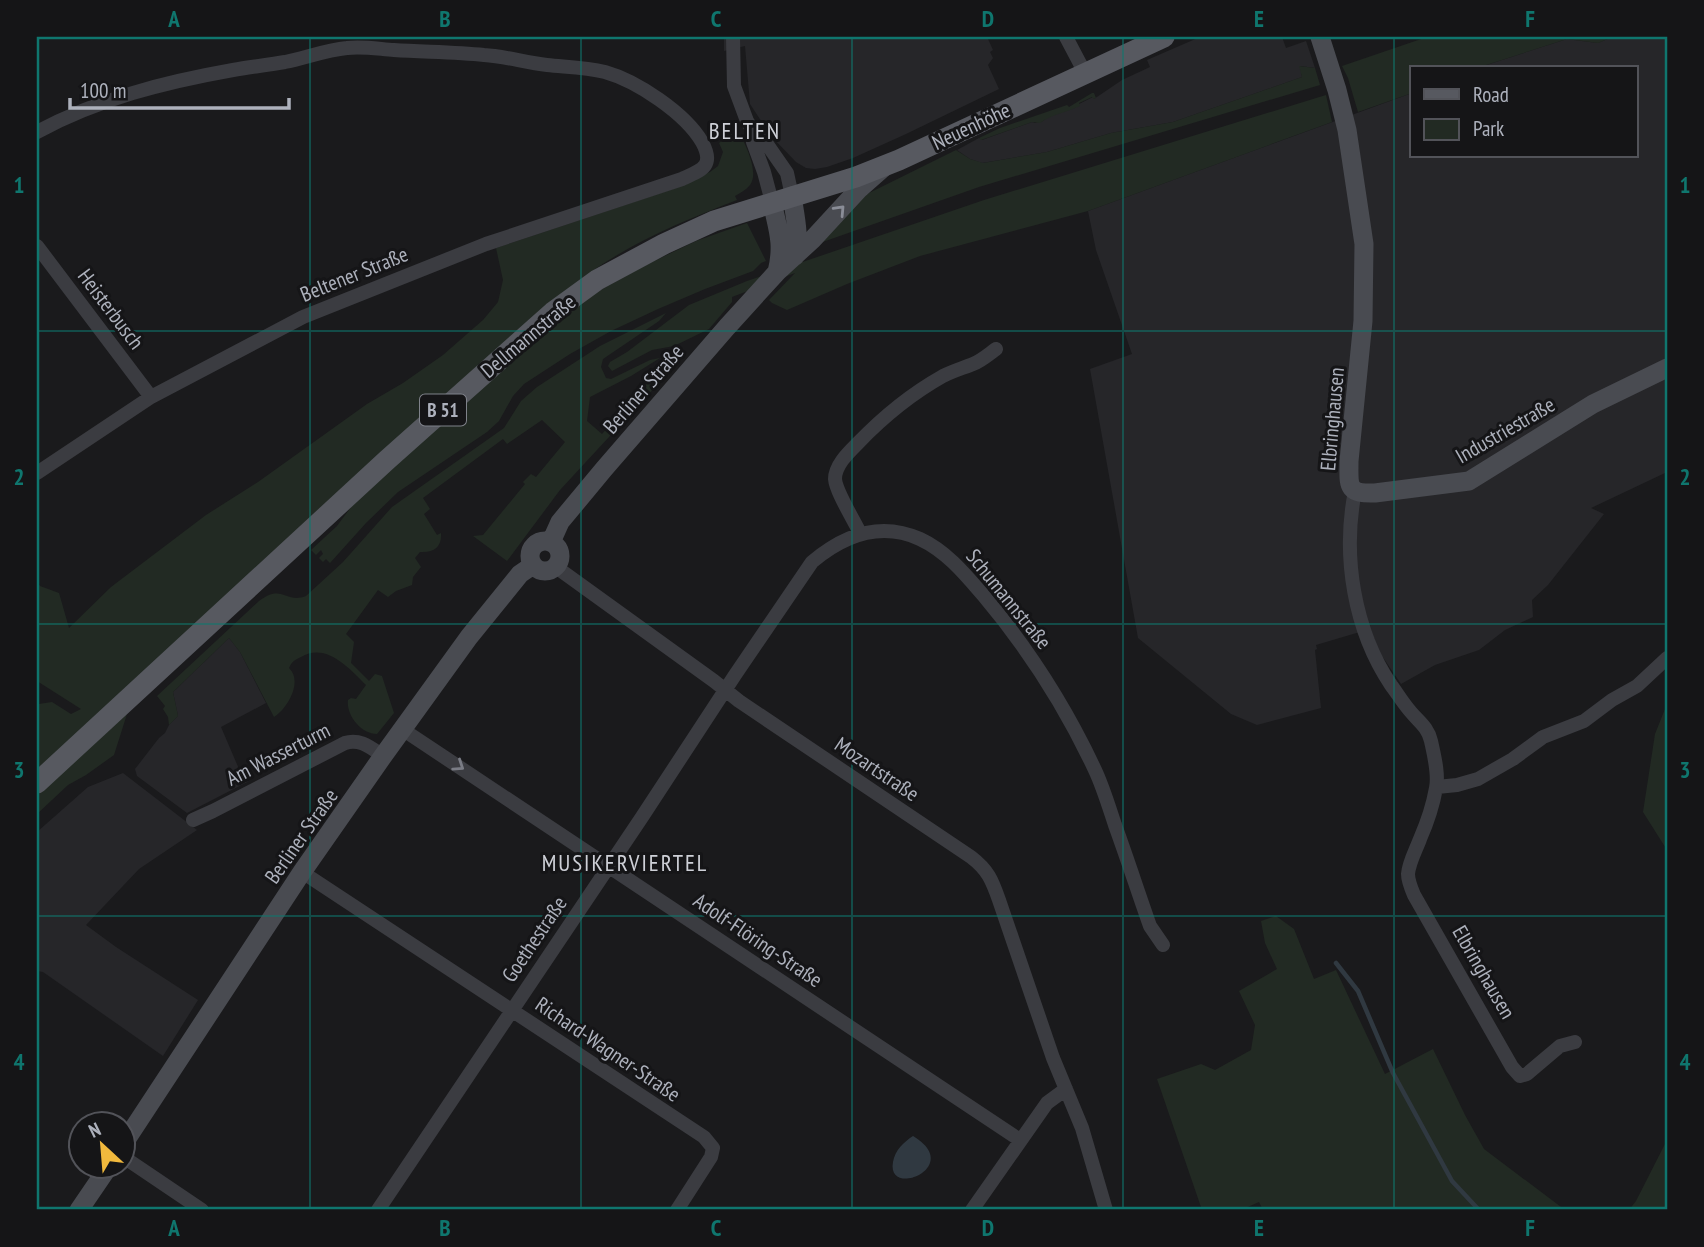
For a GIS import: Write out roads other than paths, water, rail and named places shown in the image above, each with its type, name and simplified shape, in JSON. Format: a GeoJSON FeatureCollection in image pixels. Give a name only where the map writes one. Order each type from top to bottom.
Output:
{"type":"FeatureCollection","features":[{"type":"Feature","properties":{"kind":"main road","name":"Neuenhöhe"},"geometry":{"type":"LineString","coordinates":[[782,199],[886,165],[1164,37]]}},
{"type":"Feature","properties":{"kind":"main road","name":"Elbringhausen"},"geometry":{"type":"LineString","coordinates":[[1320,37],[1347,130],[1364,244],[1363,321],[1349,461],[1349,483],[1354,491]]}},
{"type":"Feature","properties":{"kind":"main road","name":"Berliner Straße"},"geometry":{"type":"LineString","coordinates":[[136,1125],[302,872],[402,729],[469,637],[520,574],[533,565],[530,559],[532,548],[540,542],[551,542],[560,522],[727,327],[777,272],[886,165]]}},
{"type":"Feature","properties":{"kind":"main road"},"geometry":{"type":"LineString","coordinates":[[782,199],[798,235],[795,256]]}},
{"type":"Feature","properties":{"kind":"main road"},"geometry":{"type":"LineString","coordinates":[[777,272],[781,256],[782,199]]}},
{"type":"Feature","properties":{"kind":"main road","name":"Dellmannstraße"},"geometry":{"type":"LineString","coordinates":[[37,783],[256,579],[543,321],[597,280],[641,255],[687,232],[782,199]]}},
{"type":"Feature","properties":{"kind":"main road","name":"Industriestraße"},"geometry":{"type":"LineString","coordinates":[[1354,491],[1363,494],[1375,493],[1469,481],[1593,404],[1667,368]]}},
{"type":"Feature","properties":{"kind":"main road"},"geometry":{"type":"LineString","coordinates":[[533,565],[544,571],[556,566],[560,553],[557,546],[551,542]]}},
{"type":"Feature","properties":{"kind":"main road"},"geometry":{"type":"LineString","coordinates":[[79,1210],[100,1180]]}},
{"type":"Feature","properties":{"kind":"street"},"geometry":{"type":"LineString","coordinates":[[733,37],[734,86],[752,130],[762,137],[787,173],[782,199]]}},
{"type":"Feature","properties":{"kind":"street"},"geometry":{"type":"LineString","coordinates":[[1066,37],[1085,73]]}},
{"type":"Feature","properties":{"kind":"street","name":"Beltener Straße"},"geometry":{"type":"LineString","coordinates":[[37,132],[113,99],[148,89],[348,48],[486,55],[605,72],[629,81],[668,107],[697,134],[706,150],[708,162],[703,170],[682,179],[486,244],[303,317],[151,397],[37,473]]}},
{"type":"Feature","properties":{"kind":"street"},"geometry":{"type":"LineString","coordinates":[[752,130],[752,142],[764,172],[782,199]]}},
{"type":"Feature","properties":{"kind":"street","name":"Heisterbusch"},"geometry":{"type":"LineString","coordinates":[[37,246],[151,397]]}},
{"type":"Feature","properties":{"kind":"street"},"geometry":{"type":"LineString","coordinates":[[860,533],[835,482],[839,467],[865,436],[894,410],[935,382],[960,368],[975,364],[996,349]]}},
{"type":"Feature","properties":{"kind":"street","name":"Elbringhausen"},"geometry":{"type":"LineString","coordinates":[[1354,491],[1349,556],[1367,641],[1390,682],[1410,711],[1426,728],[1436,773],[1437,786],[1408,874],[1409,884],[1520,1076],[1527,1074],[1560,1046],[1575,1042]]}},
{"type":"Feature","properties":{"kind":"street","name":"Schumannstraße"},"geometry":{"type":"LineString","coordinates":[[726,691],[813,562],[830,548],[860,533],[877,531],[918,538],[933,546],[949,558],[999,614],[1027,652],[1081,741],[1096,773],[1150,926],[1163,945]]}},
{"type":"Feature","properties":{"kind":"street","name":"Mozartstraße"},"geometry":{"type":"LineString","coordinates":[[556,566],[726,691],[985,869],[999,900],[1053,1058],[1082,1128],[1106,1210]]}},
{"type":"Feature","properties":{"kind":"street"},"geometry":{"type":"LineString","coordinates":[[1437,786],[1457,785],[1478,779],[1513,759],[1543,737],[1584,722],[1612,700],[1637,686],[1667,658]]}},
{"type":"Feature","properties":{"kind":"street","name":"Goethestraße"},"geometry":{"type":"LineString","coordinates":[[378,1210],[726,691]]}},
{"type":"Feature","properties":{"kind":"street","name":"Adolf-Flöring-Straße"},"geometry":{"type":"LineString","coordinates":[[402,729],[1020,1140]]}},
{"type":"Feature","properties":{"kind":"street","name":"Am Wasserturm"},"geometry":{"type":"LineString","coordinates":[[192,820],[345,743],[360,742],[383,756]]}},
{"type":"Feature","properties":{"kind":"street","name":"Richard-Wagner-Straße"},"geometry":{"type":"LineString","coordinates":[[302,872],[704,1137],[713,1148],[711,1157],[677,1210]]}},
{"type":"Feature","properties":{"kind":"street"},"geometry":{"type":"LineString","coordinates":[[972,1210],[1046,1103],[1066,1088]]}},
{"type":"Feature","properties":{"kind":"street"},"geometry":{"type":"LineString","coordinates":[[136,1165],[202,1210]]}},
{"type":"Feature","properties":{"kind":"waterway"},"geometry":{"type":"LineString","coordinates":[[1336,963],[1358,991],[1393,1073],[1452,1181],[1479,1210]]}},
{"type":"Feature","properties":{"kind":"district","name":"BELTEN"},"geometry":{"type":"Point","coordinates":[745,130]}},
{"type":"Feature","properties":{"kind":"district","name":"MUSIKERVIERTEL"},"geometry":{"type":"Point","coordinates":[625,862]}}]}
